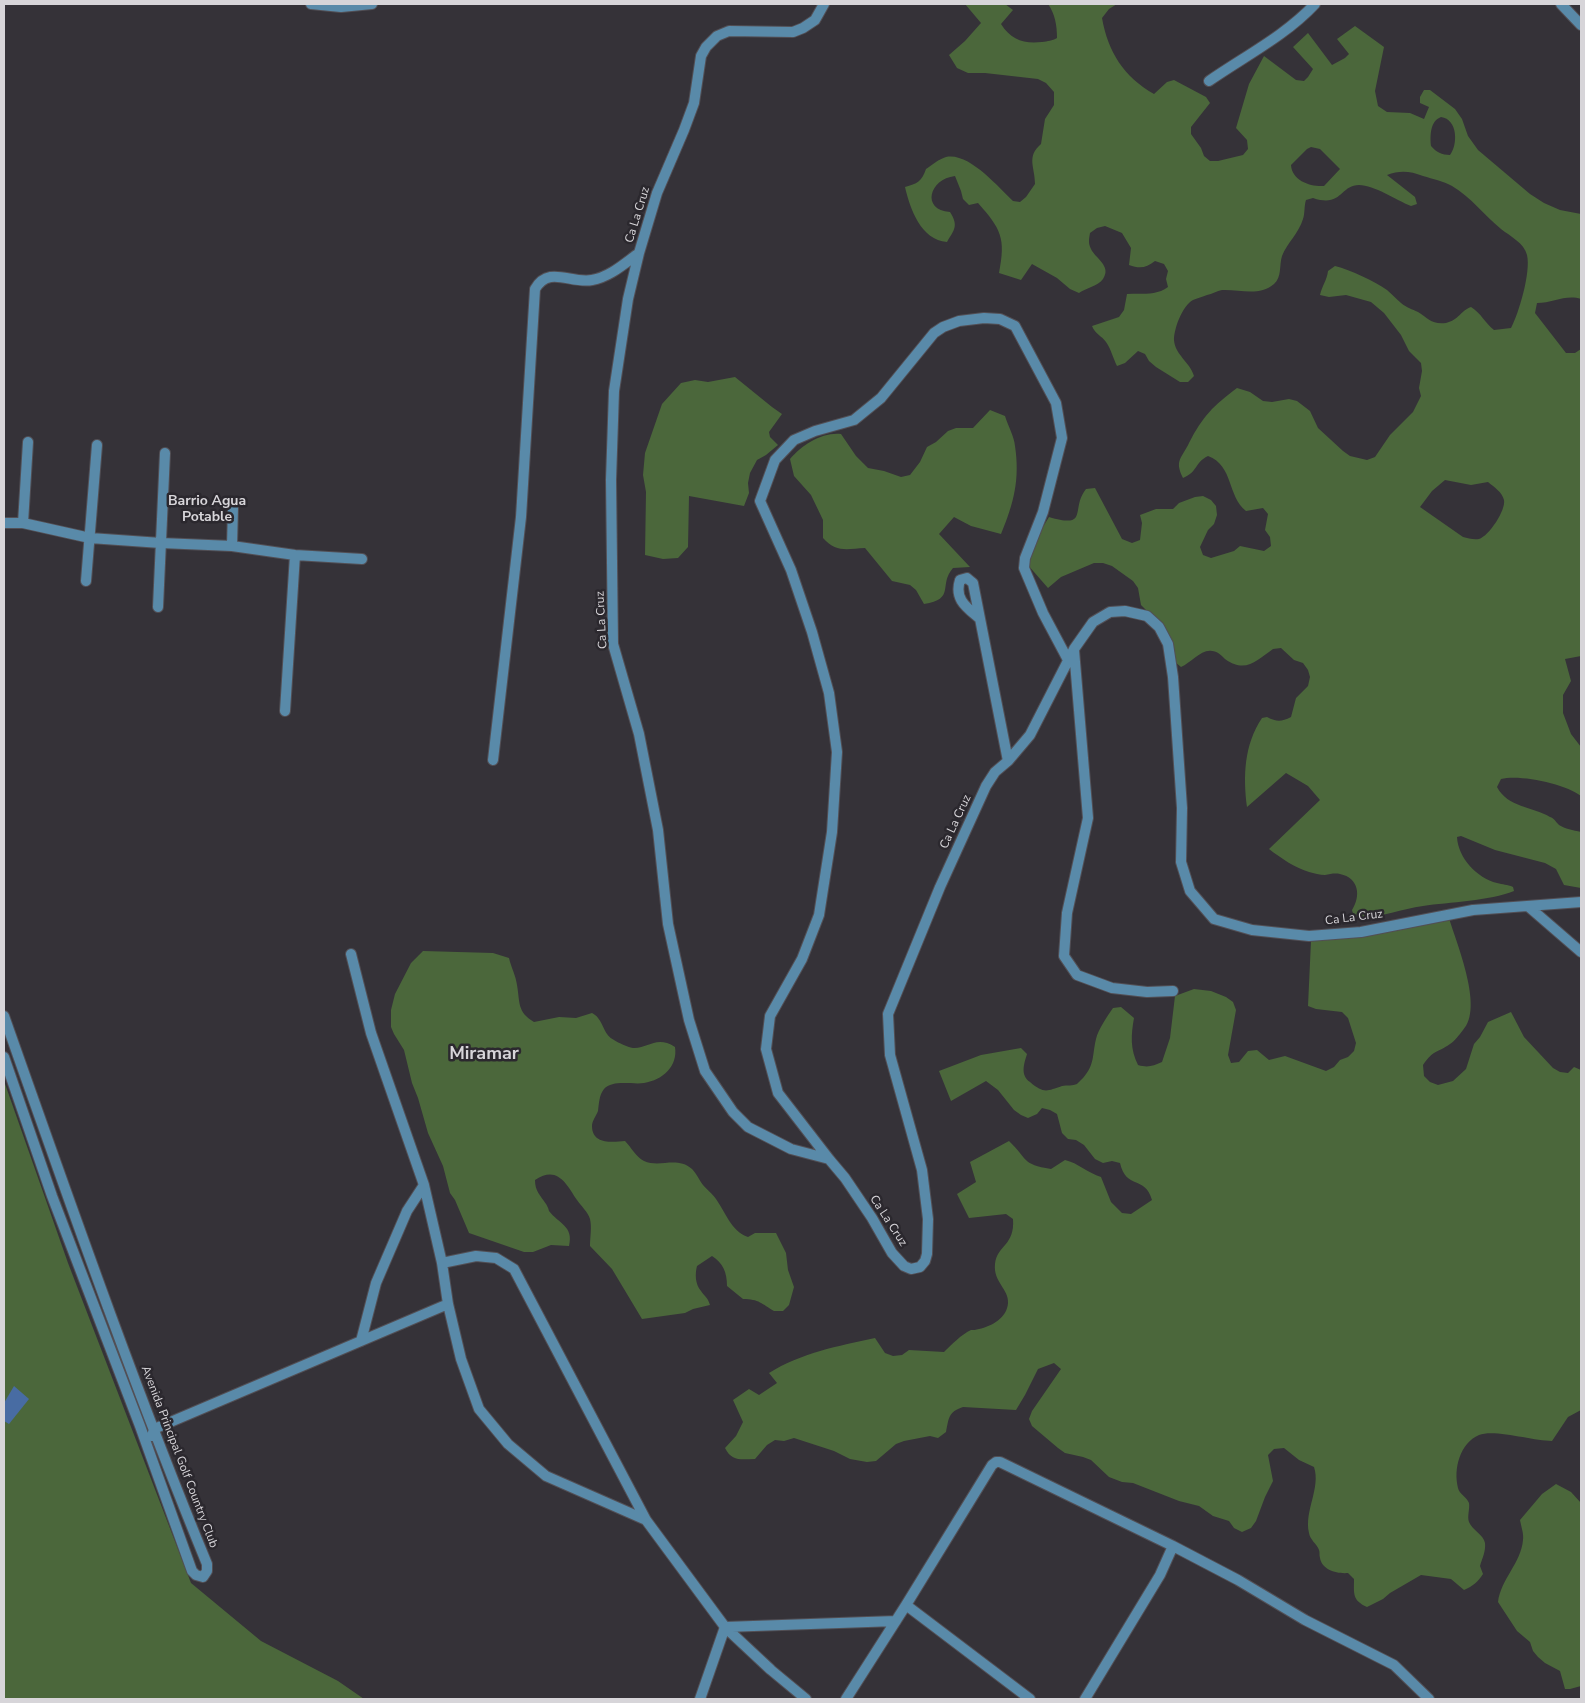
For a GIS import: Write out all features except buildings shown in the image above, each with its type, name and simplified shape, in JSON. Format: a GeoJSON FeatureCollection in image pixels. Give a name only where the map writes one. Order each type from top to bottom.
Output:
{"type":"FeatureCollection","features":[{"type":"Feature","properties":{"kind":"street"},"geometry":{"type":"LineString","coordinates":[[311,4],[341,8],[372,4]]}},
{"type":"Feature","properties":{"kind":"street","name":"Ca La Cruz"},"geometry":{"type":"LineString","coordinates":[[824,4],[815,20],[793,32],[742,33],[729,31],[717,36],[706,47],[701,56],[694,103],[657,192],[639,253],[628,299],[614,391],[611,480],[614,644],[639,734],[658,830],[668,924],[689,1020],[705,1071],[733,1112],[748,1127],[791,1149],[829,1160],[872,1218],[892,1253],[904,1266],[920,1267],[925,1261],[928,1219],[922,1170],[890,1055],[888,1014],[940,887],[986,786],[995,772],[1030,735],[1074,649],[1093,622],[1110,612],[1125,611],[1147,616],[1159,627],[1168,644],[1173,677],[1182,808],[1181,862],[1190,891],[1214,919],[1252,930],[1309,936],[1361,932],[1473,910],[1581,902]]}},
{"type":"Feature","properties":{"kind":"street"},"geometry":{"type":"LineString","coordinates":[[1209,81],[1243,57],[1269,43],[1315,4]]}},
{"type":"Feature","properties":{"kind":"street"},"geometry":{"type":"LineString","coordinates":[[1561,4],[1581,25]]}},
{"type":"Feature","properties":{"kind":"street"},"geometry":{"type":"LineString","coordinates":[[493,760],[521,517],[535,289],[541,280],[547,277],[592,280],[612,272],[639,253]]}},
{"type":"Feature","properties":{"kind":"street"},"geometry":{"type":"LineString","coordinates":[[829,1160],[778,1093],[766,1049],[770,1016],[802,959],[819,915],[832,832],[837,752],[829,693],[812,632],[791,570],[760,501],[775,460],[794,440],[815,431],[854,420],[881,398],[934,333],[943,327],[959,321],[984,318],[1000,319],[1015,326],[1056,403],[1062,438],[1043,512],[1025,558],[1024,568],[1068,660]]}},
{"type":"Feature","properties":{"kind":"street"},"geometry":{"type":"LineString","coordinates":[[23,523],[28,442]]}},
{"type":"Feature","properties":{"kind":"street"},"geometry":{"type":"LineString","coordinates":[[86,581],[97,445]]}},
{"type":"Feature","properties":{"kind":"street"},"geometry":{"type":"LineString","coordinates":[[158,607],[165,453]]}},
{"type":"Feature","properties":{"kind":"street"},"geometry":{"type":"LineString","coordinates":[[232,546],[233,507]]}},
{"type":"Feature","properties":{"kind":"street"},"geometry":{"type":"LineString","coordinates":[[4,523],[23,523],[90,538],[232,546],[295,555],[362,559]]}},
{"type":"Feature","properties":{"kind":"street"},"geometry":{"type":"LineString","coordinates":[[285,712],[295,555]]}},
{"type":"Feature","properties":{"kind":"street"},"geometry":{"type":"LineString","coordinates":[[979,618],[1008,760]]}},
{"type":"Feature","properties":{"kind":"street"},"geometry":{"type":"LineString","coordinates":[[1074,649],[1088,818],[1067,913],[1064,956],[1077,975],[1112,988],[1147,992],[1173,991]]}},
{"type":"Feature","properties":{"kind":"street"},"geometry":{"type":"LineString","coordinates":[[1529,907],[1581,952]]}},
{"type":"Feature","properties":{"kind":"street"},"geometry":{"type":"LineString","coordinates":[[351,954],[371,1033],[424,1185],[461,1359],[479,1409],[508,1444],[546,1476],[646,1520]]}},
{"type":"Feature","properties":{"kind":"street","name":"Avenida Principal Golf Country Club"},"geometry":{"type":"LineString","coordinates":[[4,1016],[79,1230],[207,1564],[207,1571],[203,1577],[196,1575],[192,1571],[149,1450],[52,1196],[4,1057]]}},
{"type":"Feature","properties":{"kind":"street"},"geometry":{"type":"LineString","coordinates":[[361,1341],[376,1283],[408,1210],[424,1185]]}},
{"type":"Feature","properties":{"kind":"street"},"geometry":{"type":"LineString","coordinates":[[442,1263],[476,1256],[496,1258],[514,1269],[646,1520],[725,1627],[771,1670],[806,1699]]}},
{"type":"Feature","properties":{"kind":"street"},"geometry":{"type":"LineString","coordinates":[[149,1450],[154,1429],[448,1304]]}},
{"type":"Feature","properties":{"kind":"street"},"geometry":{"type":"LineString","coordinates":[[846,1699],[906,1606],[992,1465],[1000,1462],[1173,1546],[1238,1580],[1305,1620],[1394,1665],[1429,1699]]}},
{"type":"Feature","properties":{"kind":"street"},"geometry":{"type":"LineString","coordinates":[[1085,1699],[1160,1576],[1173,1546]]}},
{"type":"Feature","properties":{"kind":"street"},"geometry":{"type":"LineString","coordinates":[[906,1606],[1030,1699]]}},
{"type":"Feature","properties":{"kind":"street"},"geometry":{"type":"LineString","coordinates":[[725,1627],[896,1621]]}},
{"type":"Feature","properties":{"kind":"street"},"geometry":{"type":"LineString","coordinates":[[700,1699],[725,1627]]}},
{"type":"Feature","properties":{"kind":"green space"},"geometry":{"type":"Polygon","coordinates":[[[965,4],[1005,4],[1013,10],[1001,24],[1009,34],[1019,40],[1042,42],[1057,38],[1055,20],[1048,4],[1117,4],[1109,9],[1102,18],[1113,53],[1134,80],[1154,94],[1167,82],[1174,80],[1206,97],[1210,103],[1191,127],[1191,134],[1204,156],[1210,161],[1243,155],[1248,149],[1247,140],[1236,128],[1249,84],[1264,56],[1296,80],[1304,81],[1313,69],[1293,47],[1308,33],[1332,65],[1349,54],[1337,39],[1355,26],[1384,47],[1375,91],[1378,106],[1387,112],[1410,113],[1424,119],[1429,107],[1420,103],[1420,97],[1424,90],[1430,90],[1455,109],[1462,119],[1468,136],[1478,150],[1530,194],[1560,210],[1581,214],[1581,299],[1565,298],[1537,303],[1535,313],[1566,353],[1575,353],[1581,349],[1581,656],[1565,659],[1571,681],[1563,695],[1563,713],[1571,734],[1581,747],[1581,796],[1554,784],[1531,779],[1501,779],[1497,787],[1507,799],[1514,803],[1543,813],[1554,819],[1564,828],[1581,832],[1581,888],[1564,885],[1556,869],[1545,863],[1495,850],[1461,836],[1457,837],[1458,845],[1470,866],[1482,877],[1509,885],[1513,887],[1514,891],[1482,899],[1414,907],[1372,917],[1354,917],[1352,910],[1357,894],[1355,883],[1351,879],[1340,874],[1323,875],[1309,872],[1288,862],[1269,849],[1320,800],[1308,786],[1286,773],[1247,807],[1246,761],[1256,728],[1262,718],[1267,717],[1279,721],[1291,717],[1296,698],[1308,686],[1310,677],[1303,663],[1294,660],[1281,648],[1273,649],[1251,664],[1245,665],[1232,663],[1217,652],[1208,651],[1181,667],[1175,662],[1175,654],[1167,631],[1141,605],[1138,588],[1133,581],[1112,566],[1094,563],[1061,577],[1048,588],[1027,564],[1035,540],[1049,517],[1062,520],[1075,519],[1081,496],[1086,489],[1095,488],[1122,539],[1132,543],[1140,540],[1142,523],[1140,515],[1156,509],[1173,509],[1179,503],[1203,496],[1211,500],[1216,506],[1217,515],[1214,524],[1208,530],[1200,547],[1203,555],[1211,558],[1234,551],[1240,546],[1264,551],[1271,546],[1270,537],[1265,530],[1268,514],[1263,508],[1246,511],[1240,505],[1226,474],[1216,461],[1208,456],[1188,476],[1183,478],[1180,472],[1180,459],[1204,418],[1221,400],[1237,388],[1250,392],[1263,401],[1272,402],[1289,399],[1297,401],[1310,411],[1318,428],[1343,451],[1350,456],[1367,460],[1375,457],[1390,435],[1413,412],[1421,396],[1419,388],[1422,371],[1421,363],[1409,351],[1401,335],[1384,313],[1371,302],[1346,295],[1329,297],[1320,295],[1328,271],[1335,266],[1362,276],[1387,290],[1405,306],[1434,322],[1450,322],[1471,307],[1494,330],[1511,328],[1521,303],[1526,282],[1528,262],[1523,247],[1495,224],[1465,195],[1452,186],[1414,173],[1392,173],[1387,175],[1415,197],[1417,204],[1411,206],[1378,190],[1359,185],[1348,188],[1330,200],[1313,198],[1306,200],[1304,217],[1282,256],[1279,275],[1274,284],[1262,290],[1249,292],[1222,290],[1195,299],[1185,307],[1175,330],[1174,340],[1177,350],[1194,376],[1188,382],[1180,382],[1156,367],[1145,354],[1138,351],[1125,363],[1117,366],[1108,345],[1092,326],[1119,317],[1124,310],[1127,294],[1154,293],[1168,287],[1166,279],[1168,271],[1164,264],[1155,261],[1143,267],[1129,265],[1131,248],[1122,233],[1105,226],[1097,228],[1090,233],[1089,237],[1091,249],[1105,270],[1103,279],[1098,283],[1079,293],[1032,264],[1021,280],[999,273],[1002,251],[997,227],[978,203],[969,205],[963,199],[955,176],[946,178],[939,183],[934,188],[932,194],[932,201],[935,206],[950,212],[955,224],[955,228],[947,242],[930,236],[924,230],[910,205],[905,187],[919,181],[926,169],[946,157],[955,157],[973,165],[1013,201],[1020,202],[1035,184],[1032,162],[1036,149],[1041,144],[1045,119],[1054,105],[1054,92],[1046,83],[1038,79],[968,73],[957,68],[949,55],[981,23],[965,4]],[[1441,117],[1433,125],[1431,146],[1439,153],[1450,155],[1453,151],[1455,133],[1451,122],[1441,117]],[[1311,147],[1291,165],[1292,171],[1303,182],[1324,186],[1340,169],[1320,149],[1311,147]],[[1445,480],[1432,491],[1420,507],[1463,537],[1471,539],[1483,537],[1492,528],[1500,516],[1504,504],[1504,500],[1498,490],[1488,482],[1471,485],[1445,480]]]}},
{"type":"Feature","properties":{"kind":"green space"},"geometry":{"type":"Polygon","coordinates":[[[735,377],[782,414],[769,432],[770,437],[778,445],[757,460],[750,473],[749,493],[744,506],[689,496],[688,547],[678,558],[663,559],[645,555],[646,492],[643,475],[645,453],[662,404],[681,383],[695,380],[708,382],[735,377]]]}},
{"type":"Feature","properties":{"kind":"green space"},"geometry":{"type":"Polygon","coordinates":[[[990,410],[1005,416],[1012,435],[1017,469],[1015,491],[1001,534],[971,526],[954,517],[939,534],[970,567],[953,568],[940,599],[924,604],[916,590],[910,585],[892,581],[865,548],[837,548],[823,538],[823,520],[811,495],[794,476],[790,459],[800,449],[820,437],[841,434],[856,456],[868,468],[901,477],[910,475],[920,462],[927,447],[948,431],[956,428],[973,428],[990,410]]]}},
{"type":"Feature","properties":{"kind":"green space"},"geometry":{"type":"Polygon","coordinates":[[[1449,918],[1467,976],[1471,1007],[1469,1020],[1454,1041],[1427,1060],[1423,1065],[1424,1076],[1430,1082],[1438,1085],[1453,1081],[1466,1069],[1474,1044],[1488,1022],[1511,1012],[1524,1037],[1553,1068],[1560,1072],[1568,1073],[1574,1067],[1581,1070],[1581,1410],[1568,1417],[1552,1441],[1494,1433],[1479,1435],[1472,1439],[1463,1450],[1457,1465],[1458,1488],[1469,1503],[1469,1522],[1485,1543],[1480,1566],[1483,1574],[1473,1585],[1464,1590],[1451,1579],[1421,1575],[1367,1607],[1359,1602],[1355,1596],[1354,1579],[1348,1573],[1335,1572],[1324,1566],[1321,1562],[1318,1548],[1310,1535],[1308,1525],[1316,1475],[1314,1467],[1299,1460],[1284,1448],[1274,1449],[1268,1455],[1273,1481],[1256,1521],[1251,1528],[1242,1532],[1234,1528],[1229,1521],[1213,1516],[1199,1506],[1179,1501],[1133,1483],[1122,1482],[1109,1477],[1091,1460],[1065,1453],[1032,1426],[1029,1419],[1032,1411],[1061,1369],[1054,1363],[1038,1369],[1016,1410],[963,1407],[952,1413],[946,1432],[938,1438],[930,1436],[904,1441],[896,1444],[876,1461],[867,1462],[850,1459],[834,1451],[794,1438],[784,1441],[775,1440],[767,1445],[755,1459],[734,1458],[725,1448],[736,1436],[743,1422],[733,1400],[749,1389],[759,1395],[777,1383],[769,1373],[781,1366],[820,1351],[875,1338],[885,1353],[893,1356],[902,1355],[909,1350],[944,1352],[971,1330],[989,1326],[1002,1317],[1007,1308],[1008,1298],[996,1276],[995,1264],[996,1258],[1011,1235],[1013,1219],[1006,1214],[969,1218],[957,1194],[976,1182],[970,1162],[1009,1141],[1026,1160],[1035,1165],[1051,1169],[1065,1160],[1101,1177],[1111,1202],[1122,1213],[1131,1214],[1152,1200],[1145,1187],[1127,1177],[1120,1163],[1112,1161],[1103,1163],[1095,1159],[1084,1145],[1076,1140],[1068,1139],[1062,1133],[1057,1114],[1042,1108],[1037,1114],[1028,1118],[1021,1115],[1014,1110],[998,1090],[986,1081],[951,1101],[939,1071],[981,1055],[1021,1048],[1027,1054],[1024,1069],[1025,1076],[1035,1086],[1046,1090],[1075,1085],[1090,1068],[1097,1035],[1103,1023],[1113,1008],[1121,1007],[1134,1018],[1132,1042],[1138,1065],[1153,1065],[1162,1062],[1170,1038],[1175,996],[1194,989],[1211,991],[1233,1002],[1236,1010],[1228,1055],[1231,1063],[1239,1062],[1248,1051],[1257,1050],[1269,1060],[1285,1056],[1326,1071],[1334,1067],[1340,1060],[1348,1057],[1354,1051],[1356,1043],[1348,1018],[1342,1012],[1316,1009],[1308,1006],[1311,941],[1334,939],[1449,918]]]}},
{"type":"Feature","properties":{"kind":"green space"},"geometry":{"type":"Polygon","coordinates":[[[423,951],[493,953],[509,958],[520,1006],[525,1014],[534,1022],[559,1017],[576,1018],[592,1013],[598,1017],[611,1038],[626,1046],[638,1048],[652,1043],[663,1042],[675,1047],[672,1066],[657,1079],[644,1083],[612,1084],[602,1091],[598,1111],[592,1126],[593,1132],[595,1136],[604,1141],[625,1141],[644,1161],[650,1163],[680,1163],[692,1169],[703,1185],[715,1197],[729,1221],[742,1234],[748,1237],[755,1233],[776,1233],[786,1253],[788,1270],[794,1287],[789,1305],[783,1311],[774,1311],[757,1301],[743,1299],[727,1286],[724,1268],[712,1256],[697,1266],[696,1272],[698,1285],[710,1305],[685,1313],[642,1319],[612,1269],[590,1246],[591,1225],[588,1214],[565,1182],[555,1175],[549,1174],[535,1180],[536,1187],[549,1211],[568,1230],[569,1246],[551,1245],[533,1252],[524,1252],[469,1233],[455,1200],[450,1193],[443,1166],[428,1133],[404,1050],[391,1027],[391,1010],[395,994],[411,963],[423,951]]]}},
{"type":"Feature","properties":{"kind":"green space"},"geometry":{"type":"Polygon","coordinates":[[[4,1081],[68,1263],[191,1583],[261,1641],[338,1681],[364,1699],[4,1699],[4,1081]]]}},
{"type":"Feature","properties":{"kind":"green space"},"geometry":{"type":"Polygon","coordinates":[[[1556,1484],[1571,1492],[1581,1503],[1581,1686],[1570,1689],[1565,1689],[1560,1671],[1545,1663],[1533,1651],[1530,1642],[1517,1631],[1498,1602],[1503,1586],[1519,1556],[1523,1540],[1520,1520],[1542,1494],[1556,1484]]]}},
{"type":"Feature","properties":{"kind":"water"},"geometry":{"type":"Polygon","coordinates":[[[14,1386],[29,1399],[9,1424],[4,1421],[4,1403],[14,1386]]]}},
{"type":"Feature","properties":{"kind":"district","name":"Barrio Agua Potable"},"geometry":{"type":"Point","coordinates":[207,510]}},
{"type":"Feature","properties":{"kind":"district","name":"Miramar"},"geometry":{"type":"Point","coordinates":[484,1055]}}]}
